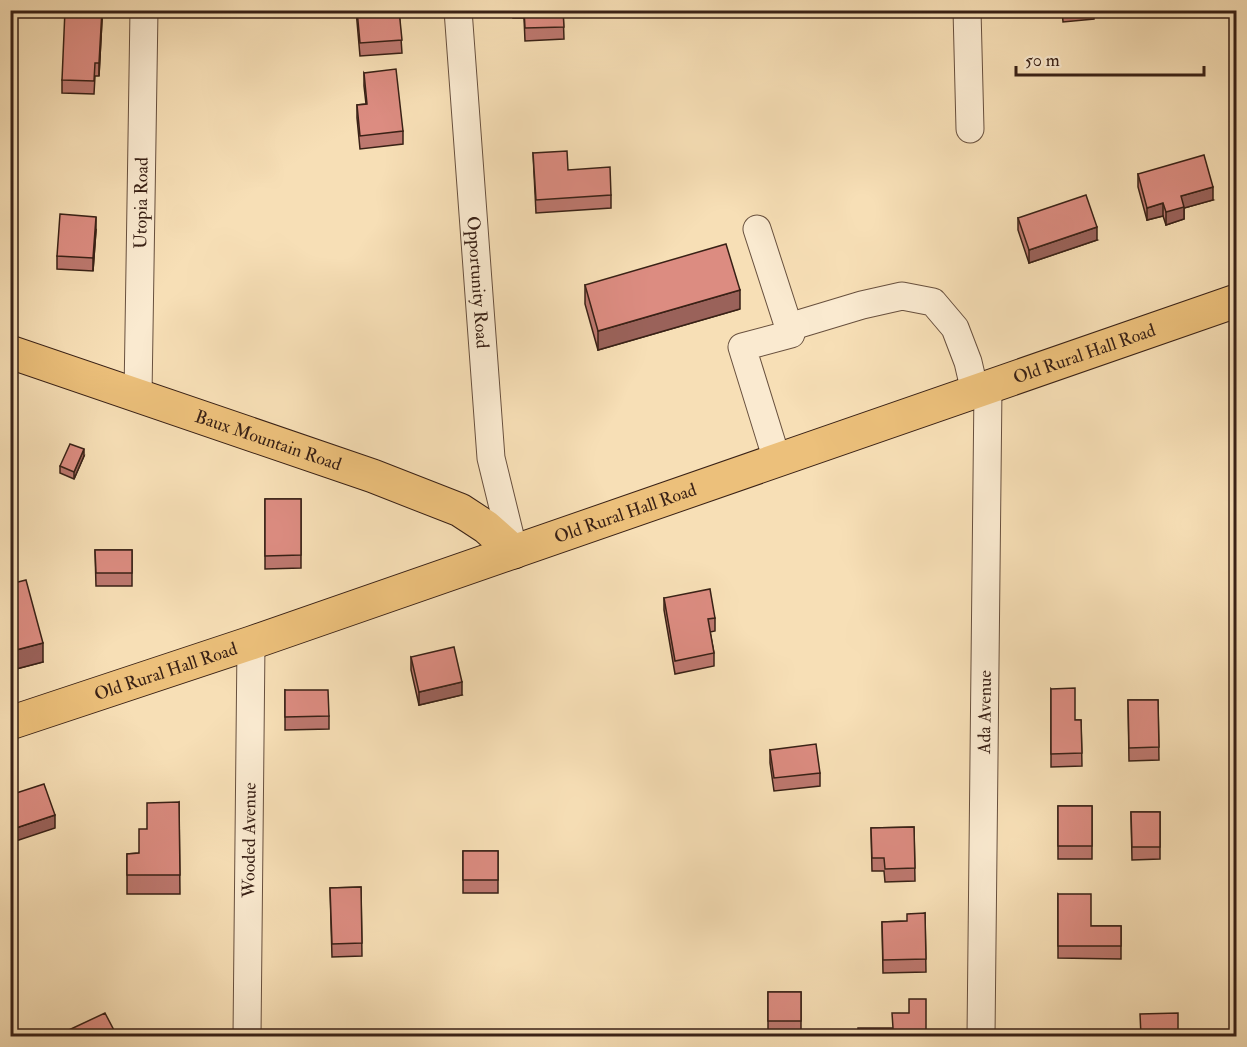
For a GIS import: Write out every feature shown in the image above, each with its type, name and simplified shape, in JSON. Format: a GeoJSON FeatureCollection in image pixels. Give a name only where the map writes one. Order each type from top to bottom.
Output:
{"type":"FeatureCollection","features":[{"type":"Feature","properties":{"kind":"main road","name":"Old Rural Hall Road"},"geometry":{"type":"LineString","coordinates":[[10,723],[251,643],[1236,301]]}},
{"type":"Feature","properties":{"kind":"main road","name":"Baux Mountain Road"},"geometry":{"type":"LineString","coordinates":[[10,352],[373,476],[460,510],[486,527],[514,552]]}},
{"type":"Feature","properties":{"kind":"street","name":"Utopia Road"},"geometry":{"type":"LineString","coordinates":[[138,395],[144,10]]}},
{"type":"Feature","properties":{"kind":"street","name":"Opportunity Road"},"geometry":{"type":"LineString","coordinates":[[458,10],[491,458],[514,552]]}},
{"type":"Feature","properties":{"kind":"street"},"geometry":{"type":"LineString","coordinates":[[967,10],[970,129]]}},
{"type":"Feature","properties":{"kind":"street"},"geometry":{"type":"LineString","coordinates":[[758,229],[789,327]]}},
{"type":"Feature","properties":{"kind":"street","name":"Ada Avenue"},"geometry":{"type":"LineString","coordinates":[[777,460],[742,347],[791,334],[789,327],[862,305],[902,296],[933,302],[955,328],[982,390],[981,1036]]}},
{"type":"Feature","properties":{"kind":"street","name":"Wooded Avenue"},"geometry":{"type":"LineString","coordinates":[[247,1036],[251,643]]}},
{"type":"Feature","properties":{"kind":"building"},"geometry":{"type":"Polygon","coordinates":[[[65,10],[102,10],[99,63],[95,63],[94,81],[62,80],[65,10]]]}},
{"type":"Feature","properties":{"kind":"building"},"geometry":{"type":"Polygon","coordinates":[[[357,10],[399,10],[402,40],[360,43],[357,10]]]}},
{"type":"Feature","properties":{"kind":"building"},"geometry":{"type":"Polygon","coordinates":[[[524,10],[563,10],[564,27],[525,28],[524,10]]]}},
{"type":"Feature","properties":{"kind":"building"},"geometry":{"type":"Polygon","coordinates":[[[396,69],[403,131],[360,136],[357,105],[367,104],[364,73],[396,69]]]}},
{"type":"Feature","properties":{"kind":"building"},"geometry":{"type":"Polygon","coordinates":[[[567,151],[568,170],[610,167],[611,195],[536,200],[533,153],[567,151]]]}},
{"type":"Feature","properties":{"kind":"building"},"geometry":{"type":"Polygon","coordinates":[[[1204,155],[1213,187],[1181,196],[1184,207],[1166,212],[1163,203],[1147,208],[1138,174],[1204,155]]]}},
{"type":"Feature","properties":{"kind":"building"},"geometry":{"type":"Polygon","coordinates":[[[1086,195],[1097,227],[1029,250],[1018,218],[1086,195]]]}},
{"type":"Feature","properties":{"kind":"building"},"geometry":{"type":"Polygon","coordinates":[[[60,214],[96,217],[93,258],[57,256],[60,214]]]}},
{"type":"Feature","properties":{"kind":"building"},"geometry":{"type":"Polygon","coordinates":[[[726,244],[740,290],[598,331],[585,285],[726,244]]]}},
{"type":"Feature","properties":{"kind":"building"},"geometry":{"type":"Polygon","coordinates":[[[70,444],[84,449],[74,472],[60,466],[70,444]]]}},
{"type":"Feature","properties":{"kind":"building"},"geometry":{"type":"Polygon","coordinates":[[[265,499],[301,499],[301,555],[265,556],[265,499]]]}},
{"type":"Feature","properties":{"kind":"building"},"geometry":{"type":"Polygon","coordinates":[[[95,550],[132,550],[132,573],[96,573],[95,550]]]}},
{"type":"Feature","properties":{"kind":"building"},"geometry":{"type":"Polygon","coordinates":[[[26,580],[43,643],[16,650],[10,630],[10,584],[26,580]]]}},
{"type":"Feature","properties":{"kind":"building"},"geometry":{"type":"Polygon","coordinates":[[[710,589],[715,618],[708,619],[714,653],[675,661],[664,598],[710,589]]]}},
{"type":"Feature","properties":{"kind":"building"},"geometry":{"type":"Polygon","coordinates":[[[454,647],[462,682],[419,692],[411,657],[454,647]]]}},
{"type":"Feature","properties":{"kind":"building"},"geometry":{"type":"Polygon","coordinates":[[[1075,688],[1075,720],[1081,720],[1082,753],[1051,754],[1051,689],[1075,688]]]}},
{"type":"Feature","properties":{"kind":"building"},"geometry":{"type":"Polygon","coordinates":[[[285,690],[328,690],[329,716],[285,717],[285,690]]]}},
{"type":"Feature","properties":{"kind":"building"},"geometry":{"type":"Polygon","coordinates":[[[1128,700],[1158,700],[1159,747],[1129,748],[1128,700]]]}},
{"type":"Feature","properties":{"kind":"building"},"geometry":{"type":"Polygon","coordinates":[[[816,744],[820,773],[774,778],[770,750],[816,744]]]}},
{"type":"Feature","properties":{"kind":"building"},"geometry":{"type":"Polygon","coordinates":[[[44,784],[55,815],[10,830],[10,795],[44,784]]]}},
{"type":"Feature","properties":{"kind":"building"},"geometry":{"type":"Polygon","coordinates":[[[179,802],[180,875],[127,875],[127,854],[139,853],[139,829],[147,829],[147,803],[179,802]]]}},
{"type":"Feature","properties":{"kind":"building"},"geometry":{"type":"Polygon","coordinates":[[[1058,806],[1092,806],[1092,846],[1058,846],[1058,806]]]}},
{"type":"Feature","properties":{"kind":"building"},"geometry":{"type":"Polygon","coordinates":[[[1131,812],[1160,812],[1160,847],[1132,847],[1131,812]]]}},
{"type":"Feature","properties":{"kind":"building"},"geometry":{"type":"Polygon","coordinates":[[[914,827],[915,868],[885,869],[884,858],[872,858],[871,828],[914,827]]]}},
{"type":"Feature","properties":{"kind":"building"},"geometry":{"type":"Polygon","coordinates":[[[463,851],[498,851],[498,880],[463,880],[463,851]]]}},
{"type":"Feature","properties":{"kind":"building"},"geometry":{"type":"Polygon","coordinates":[[[361,887],[362,943],[332,944],[330,888],[361,887]]]}},
{"type":"Feature","properties":{"kind":"building"},"geometry":{"type":"Polygon","coordinates":[[[1058,894],[1091,894],[1091,926],[1121,926],[1121,946],[1058,946],[1058,894]]]}},
{"type":"Feature","properties":{"kind":"building"},"geometry":{"type":"Polygon","coordinates":[[[925,913],[926,959],[883,960],[882,922],[907,921],[907,914],[925,913]]]}},
{"type":"Feature","properties":{"kind":"building"},"geometry":{"type":"Polygon","coordinates":[[[768,992],[801,992],[801,1021],[768,1021],[768,992]]]}},
{"type":"Feature","properties":{"kind":"building"},"geometry":{"type":"Polygon","coordinates":[[[909,999],[926,999],[926,1036],[858,1036],[858,1028],[893,1028],[892,1013],[909,1013],[909,999]]]}},
{"type":"Feature","properties":{"kind":"building"},"geometry":{"type":"Polygon","coordinates":[[[105,1013],[117,1036],[56,1036],[105,1013]]]}},
{"type":"Feature","properties":{"kind":"building"},"geometry":{"type":"Polygon","coordinates":[[[1178,1013],[1178,1036],[1141,1036],[1140,1014],[1178,1013]]]}},
{"type":"Feature","properties":{"kind":"building"},"geometry":{"type":"Polygon","coordinates":[[[1046,1032],[1065,1032],[1065,1036],[1046,1036],[1046,1032]]]}}]}
